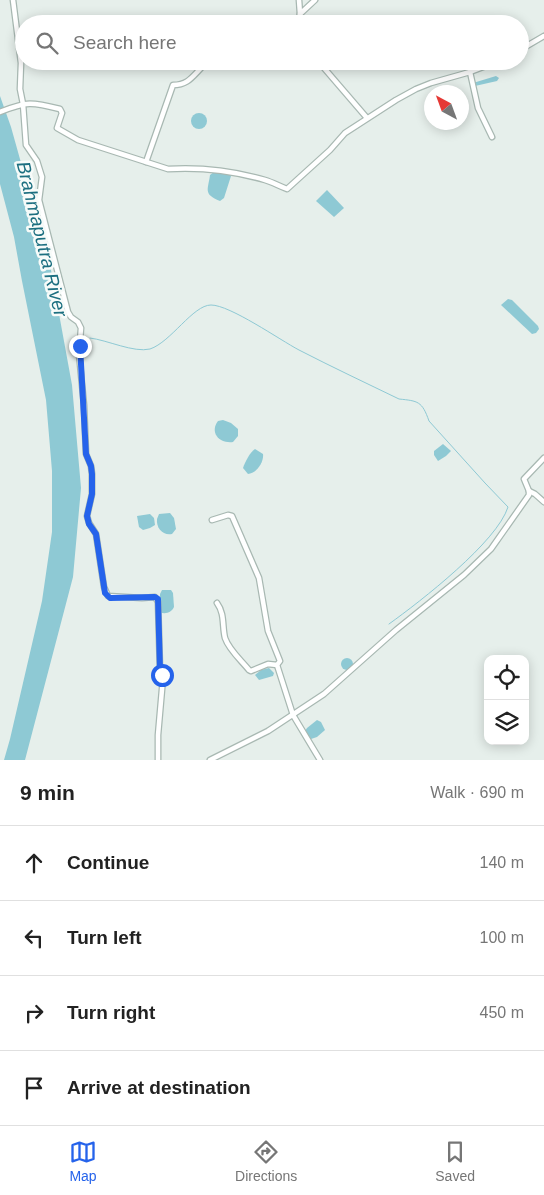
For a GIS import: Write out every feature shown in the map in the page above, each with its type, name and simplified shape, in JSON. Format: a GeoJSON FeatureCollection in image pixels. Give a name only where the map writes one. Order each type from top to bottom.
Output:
{"type":"FeatureCollection","features":[{"type":"Feature","properties":{"kind":"street"},"geometry":{"type":"LineString","coordinates":[[14,0],[16,15]]}},
{"type":"Feature","properties":{"kind":"street"},"geometry":{"type":"LineString","coordinates":[[299,0],[300,14]]}},
{"type":"Feature","properties":{"kind":"street"},"geometry":{"type":"LineString","coordinates":[[300,14],[315,0]]}},
{"type":"Feature","properties":{"kind":"street"},"geometry":{"type":"LineString","coordinates":[[529,45],[544,36]]}},
{"type":"Feature","properties":{"kind":"street"},"geometry":{"type":"LineString","coordinates":[[21,70],[20,89],[26,145],[37,161],[42,176],[39,200],[69,314],[78,322],[81,328],[79,354],[86,454],[92,474],[92,494],[87,516],[89,524],[96,534],[105,593],[110,598],[155,597],[158,602],[160,670],[163,678],[158,735],[158,760]]}},
{"type":"Feature","properties":{"kind":"street"},"geometry":{"type":"LineString","coordinates":[[146,162],[173,85],[182,85],[199,70]]}},
{"type":"Feature","properties":{"kind":"street"},"geometry":{"type":"LineString","coordinates":[[326,70],[367,118]]}},
{"type":"Feature","properties":{"kind":"street"},"geometry":{"type":"LineString","coordinates":[[0,112],[22,104],[37,104],[60,109],[62,113],[57,126],[58,130],[78,140],[168,169],[179,167],[231,172],[267,180],[287,189],[330,150],[345,133],[367,118],[416,89],[475,70]]}},
{"type":"Feature","properties":{"kind":"street"},"geometry":{"type":"LineString","coordinates":[[470,72],[478,108],[492,136]]}},
{"type":"Feature","properties":{"kind":"street"},"geometry":{"type":"LineString","coordinates":[[210,760],[268,731],[324,694],[396,630],[441,595],[475,565],[508,526],[529,495],[524,479],[544,458]]}},
{"type":"Feature","properties":{"kind":"street"},"geometry":{"type":"LineString","coordinates":[[529,491],[536,494],[544,502]]}},
{"type":"Feature","properties":{"kind":"street"},"geometry":{"type":"LineString","coordinates":[[212,520],[228,515],[232,516],[250,554],[261,584],[268,631],[280,661],[277,665],[293,716],[320,760]]}},
{"type":"Feature","properties":{"kind":"street"},"geometry":{"type":"LineString","coordinates":[[217,603],[222,612],[226,638],[235,654],[248,670],[268,664],[277,665]]}},
{"type":"Feature","properties":{"kind":"water"},"geometry":{"type":"Polygon","coordinates":[[[496,76],[499,78],[497,81],[475,86],[473,83],[496,76]]]}},
{"type":"Feature","properties":{"kind":"water","name":"Brahmaputra River"},"geometry":{"type":"Polygon","coordinates":[[[0,96],[11,127],[51,270],[72,385],[81,488],[73,577],[25,760],[4,760],[42,601],[52,532],[52,471],[46,400],[14,237],[0,184],[0,96]]]}},
{"type":"Feature","properties":{"kind":"water"},"geometry":{"type":"Polygon","coordinates":[[[196,113],[202,113],[207,118],[205,127],[196,129],[191,124],[191,118],[196,113]]]}},
{"type":"Feature","properties":{"kind":"water"},"geometry":{"type":"Polygon","coordinates":[[[214,172],[231,176],[224,198],[220,201],[211,196],[208,191],[210,175],[214,172]]]}},
{"type":"Feature","properties":{"kind":"water"},"geometry":{"type":"Polygon","coordinates":[[[327,190],[344,208],[334,217],[316,201],[327,190]]]}},
{"type":"Feature","properties":{"kind":"water"},"geometry":{"type":"Polygon","coordinates":[[[508,299],[512,300],[538,326],[539,329],[536,333],[532,334],[501,305],[508,299]]]}},
{"type":"Feature","properties":{"kind":"water"},"geometry":{"type":"Polygon","coordinates":[[[223,420],[231,423],[238,429],[238,436],[233,442],[220,439],[215,433],[218,421],[223,420]]]}},
{"type":"Feature","properties":{"kind":"water"},"geometry":{"type":"Polygon","coordinates":[[[443,444],[451,451],[438,461],[434,451],[443,444]]]}},
{"type":"Feature","properties":{"kind":"water"},"geometry":{"type":"Polygon","coordinates":[[[255,449],[263,454],[262,460],[257,469],[248,474],[243,468],[246,460],[255,449]]]}},
{"type":"Feature","properties":{"kind":"water"},"geometry":{"type":"Polygon","coordinates":[[[170,513],[174,518],[176,529],[172,534],[166,534],[161,531],[157,519],[159,514],[170,513]]]}},
{"type":"Feature","properties":{"kind":"water"},"geometry":{"type":"Polygon","coordinates":[[[150,514],[154,518],[155,525],[143,530],[139,527],[137,516],[150,514]]]}},
{"type":"Feature","properties":{"kind":"water"},"geometry":{"type":"Polygon","coordinates":[[[162,590],[171,590],[173,593],[174,607],[166,613],[160,612],[160,594],[162,590]]]}},
{"type":"Feature","properties":{"kind":"water"},"geometry":{"type":"Polygon","coordinates":[[[345,658],[349,658],[353,664],[349,670],[345,670],[341,666],[341,662],[345,658]]]}},
{"type":"Feature","properties":{"kind":"water"},"geometry":{"type":"Polygon","coordinates":[[[269,668],[274,673],[273,676],[259,680],[255,675],[261,670],[269,668]]]}},
{"type":"Feature","properties":{"kind":"water"},"geometry":{"type":"Polygon","coordinates":[[[317,720],[321,722],[325,730],[317,737],[311,739],[305,731],[317,720]]]}},
{"type":"Feature","properties":{"kind":"waterway"},"geometry":{"type":"LineString","coordinates":[[90,338],[128,348],[150,349],[166,339],[197,311],[211,305],[230,311],[299,350],[399,399],[418,403],[424,409],[429,421],[508,507],[501,521],[474,553],[438,586],[389,624]]}},
{"type":"Feature","properties":{"kind":"route"},"geometry":{"type":"LineString","coordinates":[[80,346],[86,454],[92,474],[92,494],[87,516],[89,524],[96,534],[105,593],[110,598],[156,597],[158,599],[160,670],[162,675]]}}]}
